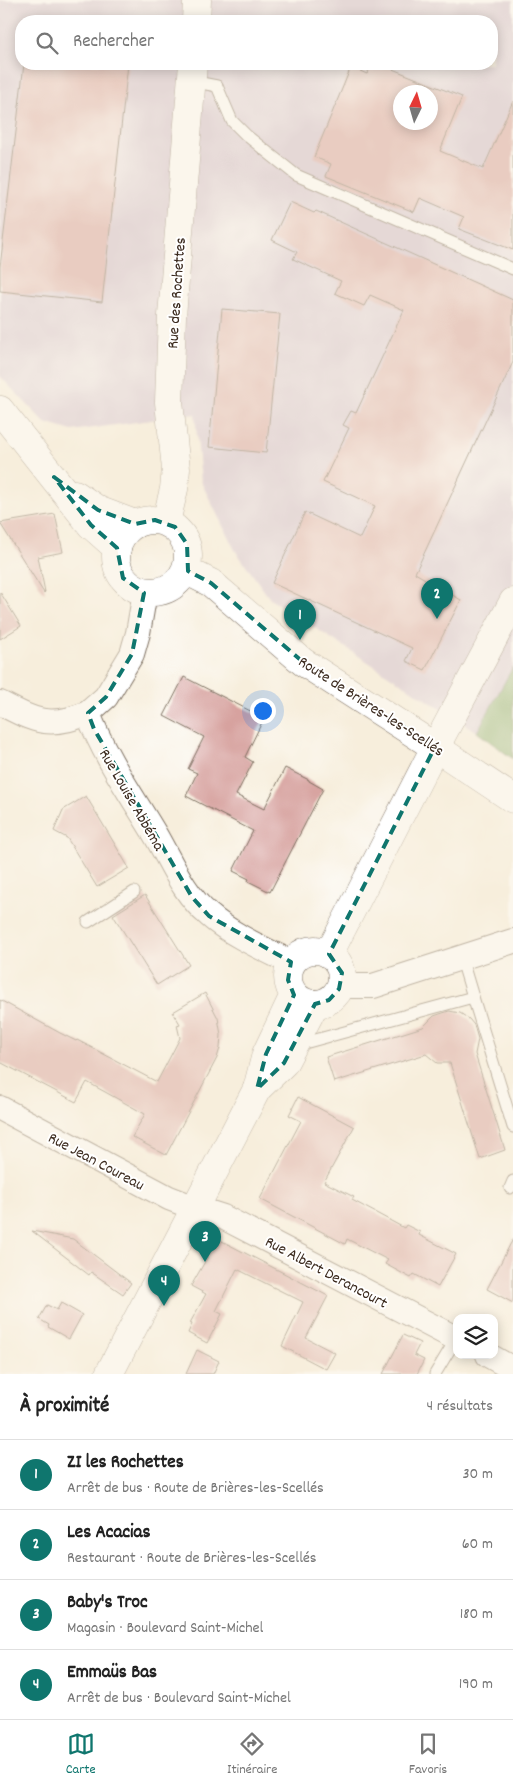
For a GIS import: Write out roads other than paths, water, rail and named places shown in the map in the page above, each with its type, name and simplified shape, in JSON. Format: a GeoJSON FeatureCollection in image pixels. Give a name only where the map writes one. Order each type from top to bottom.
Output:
{"type":"FeatureCollection","features":[{"type":"Feature","properties":{"kind":"street"},"geometry":{"type":"LineString","coordinates":[[196,15],[197,0]]}},
{"type":"Feature","properties":{"kind":"street","name":"Rue des Rochettes"},"geometry":{"type":"LineString","coordinates":[[166,522],[174,489],[176,469],[169,402],[172,316],[192,72]]}},
{"type":"Feature","properties":{"kind":"street"},"geometry":{"type":"LineString","coordinates":[[0,410],[91,525],[117,548]]}},
{"type":"Feature","properties":{"kind":"street"},"geometry":{"type":"LineString","coordinates":[[54,477],[98,510],[135,524]]}},
{"type":"Feature","properties":{"kind":"street"},"geometry":{"type":"LineString","coordinates":[[145,520],[166,522],[182,534],[187,544],[189,554],[187,571],[170,588],[160,592],[145,592],[130,585],[123,578],[118,568],[116,558],[120,538],[135,524],[145,520]]}},
{"type":"Feature","properties":{"kind":"street","name":"Route de Brières-les-Scellés"},"geometry":{"type":"LineString","coordinates":[[187,571],[211,583],[303,662],[513,799]]}},
{"type":"Feature","properties":{"kind":"street"},"geometry":{"type":"LineString","coordinates":[[0,703],[36,720],[51,722],[69,719],[88,712],[106,697],[132,654],[138,633],[145,592]]}},
{"type":"Feature","properties":{"kind":"street"},"geometry":{"type":"LineString","coordinates":[[329,954],[435,747],[513,602]]}},
{"type":"Feature","properties":{"kind":"street","name":"Rue Louise Abbéma"},"geometry":{"type":"LineString","coordinates":[[88,712],[101,743],[169,862],[192,897],[209,916],[292,963]]}},
{"type":"Feature","properties":{"kind":"street"},"geometry":{"type":"LineString","coordinates":[[341,986],[373,986],[513,941]]}},
{"type":"Feature","properties":{"kind":"street"},"geometry":{"type":"LineString","coordinates":[[308,951],[322,951],[329,954],[339,965],[342,973],[341,986],[329,1000],[305,999],[288,980],[292,963],[296,958],[308,951]]}},
{"type":"Feature","properties":{"kind":"street"},"geometry":{"type":"LineString","coordinates":[[257,1089],[284,1063],[293,1046],[305,999]]}},
{"type":"Feature","properties":{"kind":"street"},"geometry":{"type":"LineString","coordinates":[[109,1374],[257,1089],[266,1054],[305,999]]}},
{"type":"Feature","properties":{"kind":"street","name":"Rue Jean Coureau"},"geometry":{"type":"LineString","coordinates":[[0,1108],[169,1198],[195,1208]]}},
{"type":"Feature","properties":{"kind":"street","name":"Rue Albert Derancourt"},"geometry":{"type":"LineString","coordinates":[[195,1208],[223,1217],[453,1337]]}},
{"type":"Feature","properties":{"kind":"street"},"geometry":{"type":"LineString","coordinates":[[495,1359],[513,1369]]}},
{"type":"Feature","properties":{"kind":"lane"},"geometry":{"type":"LineString","coordinates":[[192,72],[217,86],[232,121],[296,176],[513,269]]}},
{"type":"Feature","properties":{"kind":"lane"},"geometry":{"type":"LineString","coordinates":[[88,922],[134,892]]}},
{"type":"Feature","properties":{"kind":"lane"},"geometry":{"type":"LineString","coordinates":[[461,957],[513,1127]]}},
{"type":"Feature","properties":{"kind":"lane"},"geometry":{"type":"LineString","coordinates":[[293,1046],[473,997]]}},
{"type":"Feature","properties":{"kind":"lane"},"geometry":{"type":"LineString","coordinates":[[435,1374],[453,1344]]}},
{"type":"Feature","properties":{"kind":"place","name":"Les Acacias"},"geometry":{"type":"Point","coordinates":[437,619]}},
{"type":"Feature","properties":{"kind":"place","name":"ZI les Rochettes"},"geometry":{"type":"Point","coordinates":[300,640]}},
{"type":"Feature","properties":{"kind":"place","name":"Baby's Troc"},"geometry":{"type":"Point","coordinates":[205,1262]}},
{"type":"Feature","properties":{"kind":"place","name":"Emmaüs Bas"},"geometry":{"type":"Point","coordinates":[164,1306]}}]}
